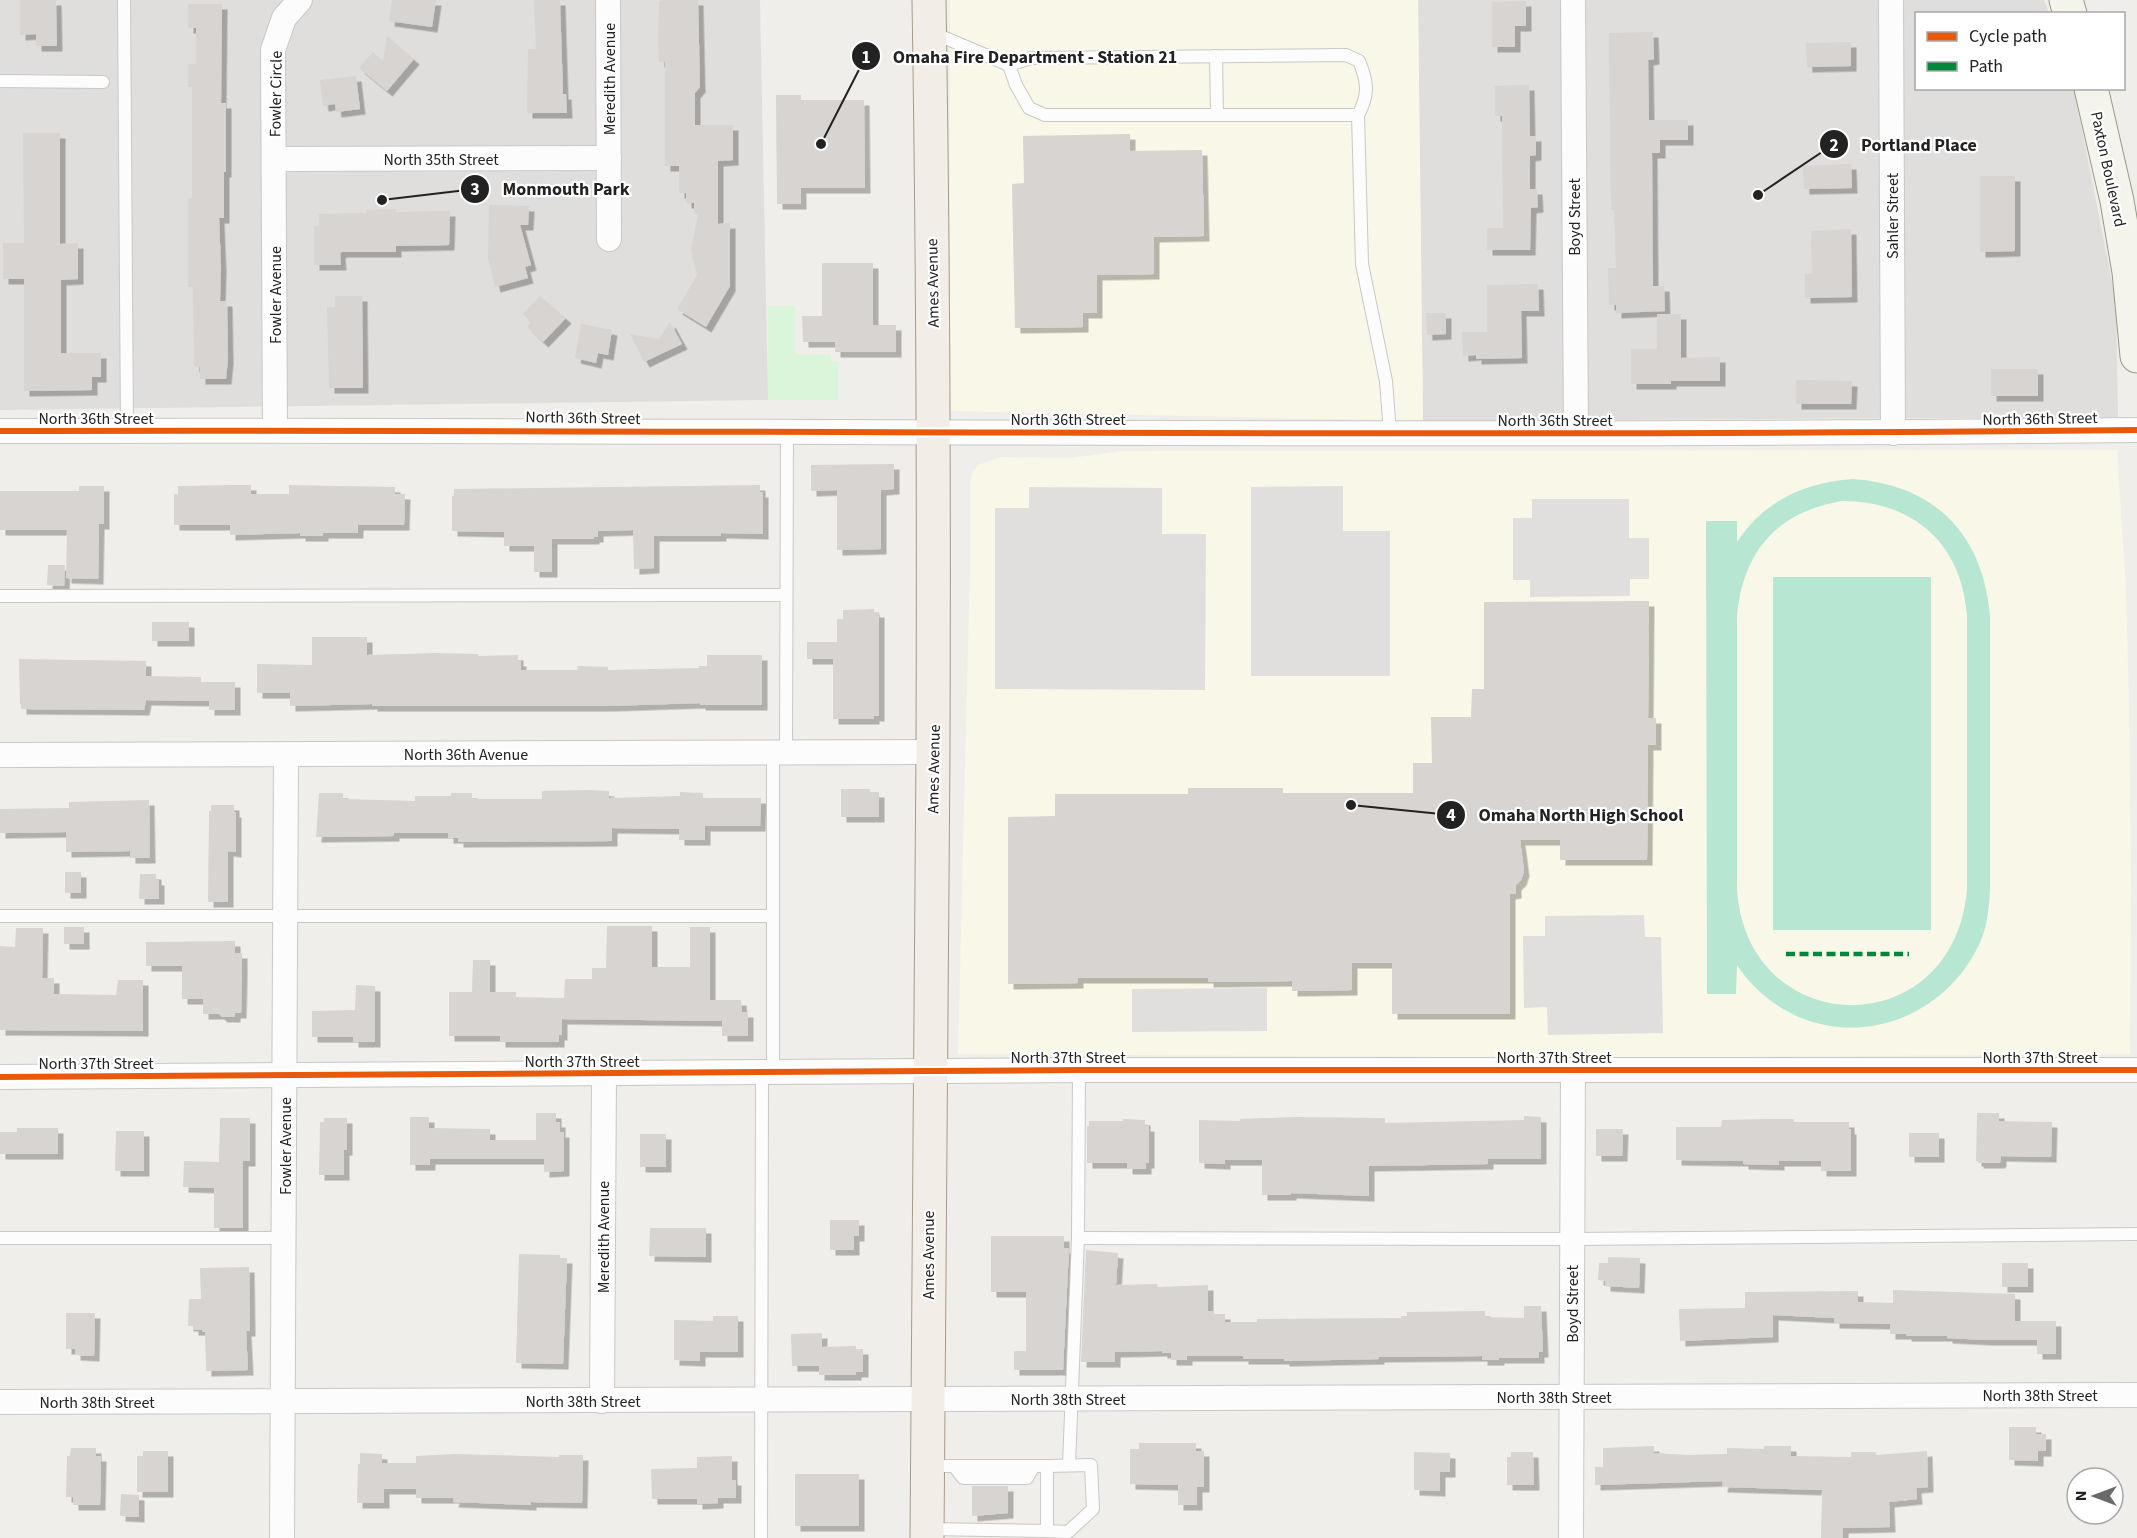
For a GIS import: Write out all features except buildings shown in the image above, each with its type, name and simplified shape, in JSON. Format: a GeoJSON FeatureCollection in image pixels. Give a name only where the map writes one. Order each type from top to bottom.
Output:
{"type":"FeatureCollection","features":[{"type":"Feature","properties":{"kind":"main road","name":"Ames Avenue"},"geometry":{"type":"LineString","coordinates":[[927,1534],[941,1466],[927,1400],[933,752],[929,0]]}},
{"type":"Feature","properties":{"kind":"street","name":"Fowler Circle"},"geometry":{"type":"LineString","coordinates":[[274,159],[273,50],[284,18],[300,0]]}},
{"type":"Feature","properties":{"kind":"street","name":"Meredith Avenue"},"geometry":{"type":"LineString","coordinates":[[608,0],[609,239]]}},
{"type":"Feature","properties":{"kind":"street","name":"Boyd Street"},"geometry":{"type":"LineString","coordinates":[[1573,0],[1576,434]]}},
{"type":"Feature","properties":{"kind":"street","name":"Sahler Street"},"geometry":{"type":"LineString","coordinates":[[1891,0],[1893,433]]}},
{"type":"Feature","properties":{"kind":"street","name":"Paxton Boulevard"},"geometry":{"type":"LineString","coordinates":[[2091,90],[2117,201],[2129,272],[2137,356]]}},
{"type":"Feature","properties":{"kind":"street","name":"North 35th Street"},"geometry":{"type":"LineString","coordinates":[[274,159],[609,158]]}},
{"type":"Feature","properties":{"kind":"street","name":"Fowler Avenue"},"geometry":{"type":"LineString","coordinates":[[274,159],[275,430]]}},
{"type":"Feature","properties":{"kind":"street","name":"North 36th Street"},"geometry":{"type":"LineString","coordinates":[[0,431],[1576,434],[2137,430]]}},
{"type":"Feature","properties":{"kind":"street","name":"North 36th Avenue"},"geometry":{"type":"LineString","coordinates":[[0,755],[933,752]]}},
{"type":"Feature","properties":{"kind":"street","name":"Fowler Avenue"},"geometry":{"type":"LineString","coordinates":[[282,1538],[286,755]]}},
{"type":"Feature","properties":{"kind":"street","name":"North 37th Street"},"geometry":{"type":"LineString","coordinates":[[0,1077],[1079,1070],[2137,1070]]}},
{"type":"Feature","properties":{"kind":"street","name":"Boyd Street"},"geometry":{"type":"LineString","coordinates":[[1571,1538],[1573,1070]]}},
{"type":"Feature","properties":{"kind":"street","name":"Meredith Avenue"},"geometry":{"type":"LineString","coordinates":[[602,1401],[604,1074]]}},
{"type":"Feature","properties":{"kind":"street","name":"North 38th Street"},"geometry":{"type":"LineString","coordinates":[[0,1402],[2137,1395]]}},
{"type":"Feature","properties":{"kind":"lane"},"geometry":{"type":"LineString","coordinates":[[124,0],[127,431]]}},
{"type":"Feature","properties":{"kind":"lane"},"geometry":{"type":"LineString","coordinates":[[930,32],[1010,64],[1031,58],[1216,56],[1346,55],[1359,61],[1366,79],[1365,102],[1358,115],[1362,264],[1386,381],[1390,433]]}},
{"type":"Feature","properties":{"kind":"lane"},"geometry":{"type":"LineString","coordinates":[[1216,56],[1216,115]]}},
{"type":"Feature","properties":{"kind":"lane"},"geometry":{"type":"LineString","coordinates":[[1010,64],[1016,85],[1029,108],[1045,115],[1358,115]]}},
{"type":"Feature","properties":{"kind":"lane"},"geometry":{"type":"LineString","coordinates":[[0,81],[103,82]]}},
{"type":"Feature","properties":{"kind":"lane"},"geometry":{"type":"LineString","coordinates":[[761,1538],[767,1072],[786,595],[787,432]]}},
{"type":"Feature","properties":{"kind":"lane"},"geometry":{"type":"LineString","coordinates":[[0,596],[786,595]]}},
{"type":"Feature","properties":{"kind":"lane"},"geometry":{"type":"LineString","coordinates":[[0,916],[772,916]]}},
{"type":"Feature","properties":{"kind":"lane"},"geometry":{"type":"LineString","coordinates":[[1069,1465],[1078,1238],[1079,1070]]}},
{"type":"Feature","properties":{"kind":"lane"},"geometry":{"type":"LineString","coordinates":[[1078,1238],[1573,1239],[2137,1234]]}},
{"type":"Feature","properties":{"kind":"lane"},"geometry":{"type":"LineString","coordinates":[[0,1239],[284,1238]]}},
{"type":"Feature","properties":{"kind":"lane"},"geometry":{"type":"LineString","coordinates":[[927,1534],[1055,1534],[1068,1532],[1093,1509],[1091,1465],[941,1466]]}},
{"type":"Feature","properties":{"kind":"lane"},"geometry":{"type":"LineString","coordinates":[[1047,1466],[1055,1534]]}},
{"type":"Feature","properties":{"kind":"shaded area"},"geometry":{"type":"Polygon","coordinates":[[[0,0],[760,0],[768,400],[0,410],[0,0]]]}},
{"type":"Feature","properties":{"kind":"shaded area"},"geometry":{"type":"Polygon","coordinates":[[[950,0],[1418,0],[1423,421],[950,411],[950,0]]]}},
{"type":"Feature","properties":{"kind":"shaded area"},"geometry":{"type":"Polygon","coordinates":[[[1418,0],[2044,0],[2049,12],[1915,12],[1915,90],[2074,90],[2116,302],[2118,417],[1423,421],[1418,0]]]}},
{"type":"Feature","properties":{"kind":"shaded area"},"geometry":{"type":"Polygon","coordinates":[[[2117,450],[2126,589],[2129,705],[2130,1054],[1597,1058],[958,1054],[970,483],[972,473],[978,465],[1001,457],[1070,458],[1123,451],[2117,450]]]}},
{"type":"Feature","properties":{"kind":"shaded area"},"geometry":{"type":"Polygon","coordinates":[[[1343,486],[1343,531],[1390,531],[1390,676],[1251,676],[1251,487],[1343,486]]]}},
{"type":"Feature","properties":{"kind":"shaded area"},"geometry":{"type":"Polygon","coordinates":[[[1029,487],[1162,488],[1162,534],[1206,534],[1205,690],[995,689],[995,508],[1029,508],[1029,487]]]}},
{"type":"Feature","properties":{"kind":"shaded area"},"geometry":{"type":"Polygon","coordinates":[[[1532,499],[1629,499],[1629,538],[1649,538],[1649,579],[1630,579],[1630,596],[1530,597],[1530,580],[1513,580],[1513,518],[1532,518],[1532,499]]]}},
{"type":"Feature","properties":{"kind":"shaded area"},"geometry":{"type":"Polygon","coordinates":[[[1644,915],[1645,937],[1661,937],[1663,1033],[1548,1035],[1547,1007],[1524,1008],[1523,936],[1545,936],[1545,916],[1644,915]]]}},
{"type":"Feature","properties":{"kind":"shaded area"},"geometry":{"type":"Polygon","coordinates":[[[1267,988],[1267,1031],[1132,1032],[1132,989],[1267,988]]]}},
{"type":"Feature","properties":{"kind":"green space"},"geometry":{"type":"Polygon","coordinates":[[[768,306],[795,306],[795,354],[831,355],[831,361],[838,362],[838,400],[768,400],[768,306]]]}},
{"type":"Feature","properties":{"kind":"green space"},"geometry":{"type":"Polygon","coordinates":[[[1853,479],[1882,483],[1908,491],[1931,503],[1950,519],[1965,538],[1977,561],[1985,587],[1990,616],[1990,890],[1983,935],[1970,961],[1953,983],[1932,1001],[1908,1015],[1882,1024],[1855,1028],[1827,1025],[1790,1013],[1757,989],[1737,965],[1736,994],[1707,994],[1706,521],[1737,521],[1737,542],[1760,515],[1787,496],[1835,481],[1853,479]],[[1842,501],[1819,506],[1799,514],[1782,525],[1767,538],[1747,572],[1737,616],[1737,890],[1749,940],[1776,976],[1811,998],[1851,1005],[1891,998],[1927,977],[1954,941],[1967,890],[1967,616],[1963,590],[1944,548],[1930,532],[1912,518],[1868,503],[1842,501]]]}},
{"type":"Feature","properties":{"kind":"green space"},"geometry":{"type":"Polygon","coordinates":[[[1773,577],[1931,577],[1931,930],[1773,930],[1773,577]]]}},
{"type":"Feature","properties":{"kind":"marked path"},"geometry":{"type":"LineString","coordinates":[[1786,954],[1909,954]]}},
{"type":"Feature","properties":{"kind":"cycle path"},"geometry":{"type":"LineString","coordinates":[[0,431],[1603,433],[2137,430]]}},
{"type":"Feature","properties":{"kind":"cycle path"},"geometry":{"type":"LineString","coordinates":[[0,1077],[1079,1070],[2137,1070]]}},
{"type":"Feature","properties":{"kind":"place","name":"Omaha Fire Department - Station 21"},"geometry":{"type":"Point","coordinates":[821,144]}},
{"type":"Feature","properties":{"kind":"place","name":"Portland Place"},"geometry":{"type":"Point","coordinates":[1758,195]}},
{"type":"Feature","properties":{"kind":"place","name":"Monmouth Park"},"geometry":{"type":"Point","coordinates":[382,200]}},
{"type":"Feature","properties":{"kind":"place","name":"Omaha North High School"},"geometry":{"type":"Point","coordinates":[1351,805]}}]}
